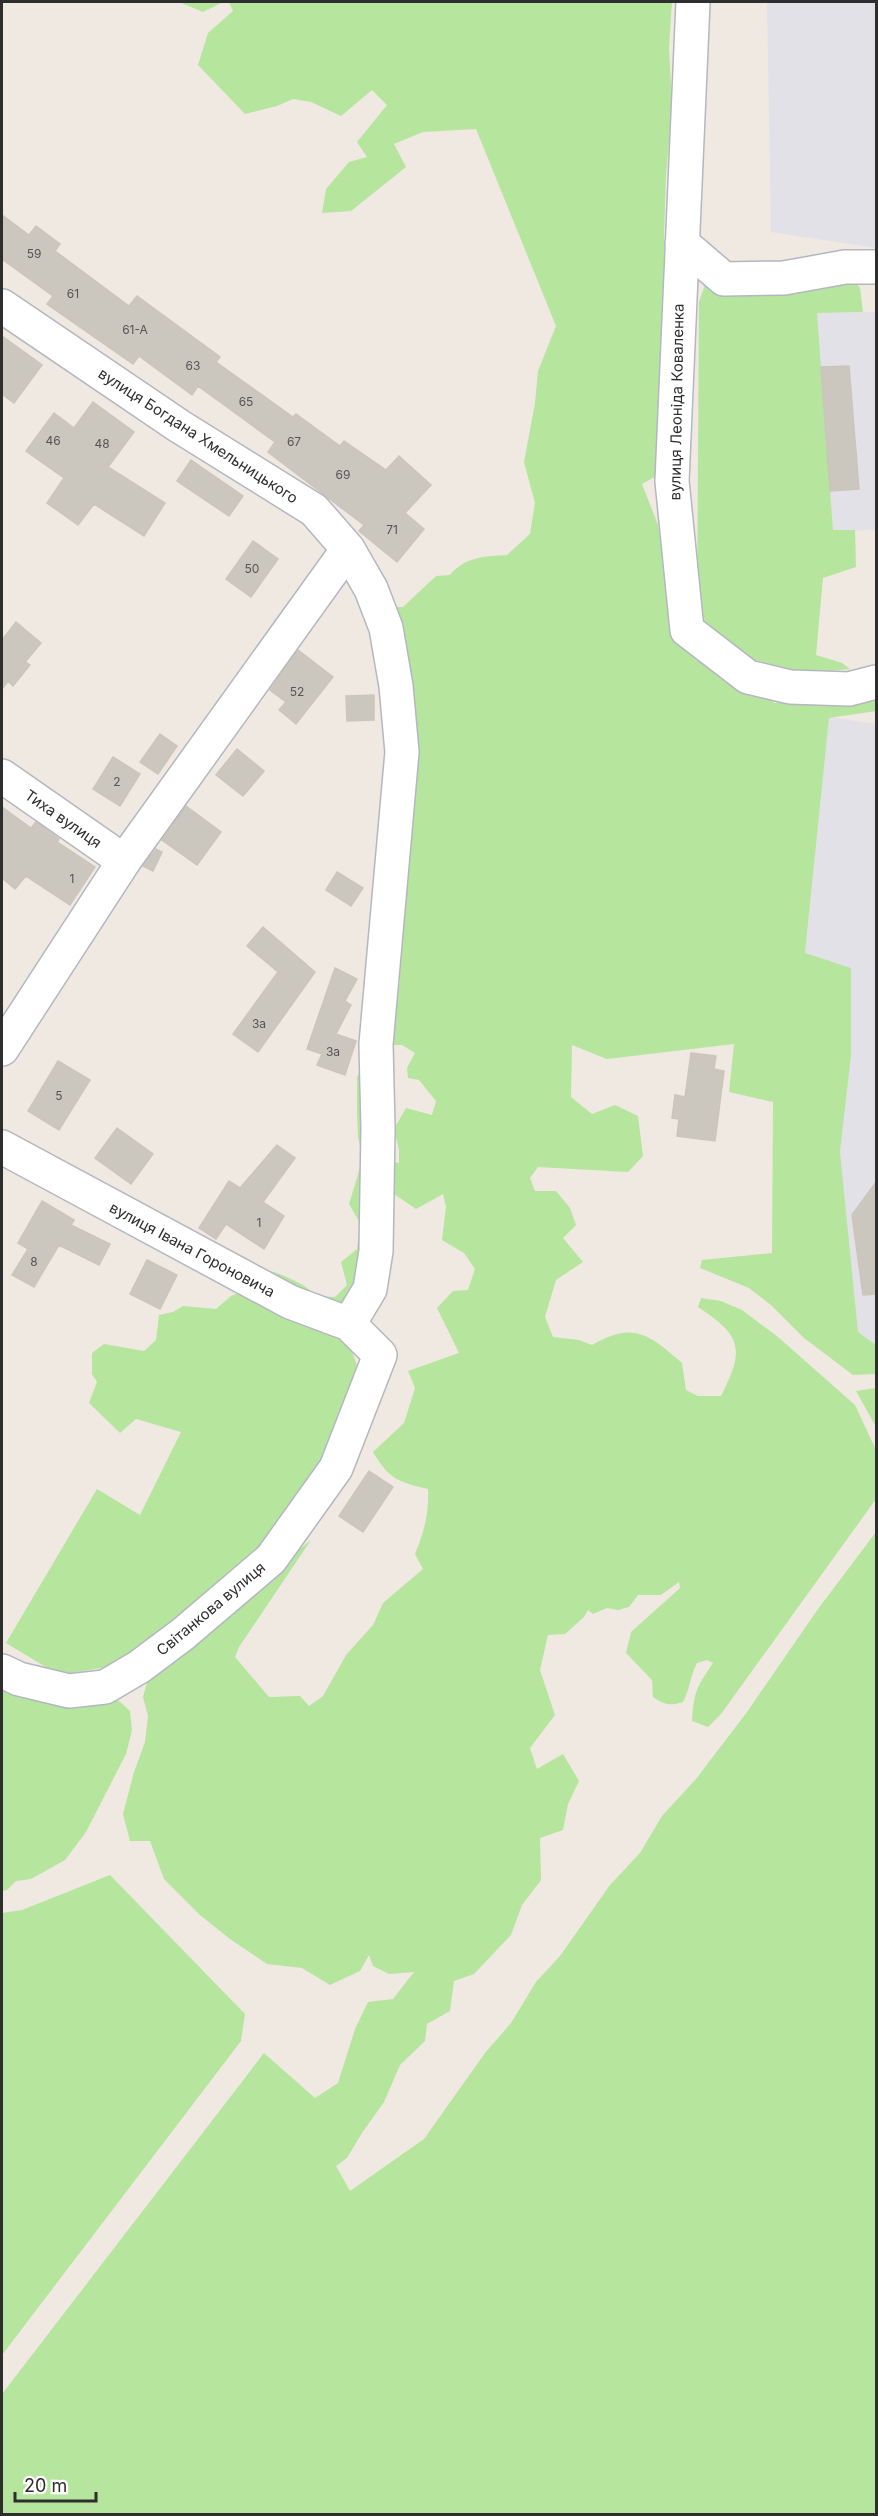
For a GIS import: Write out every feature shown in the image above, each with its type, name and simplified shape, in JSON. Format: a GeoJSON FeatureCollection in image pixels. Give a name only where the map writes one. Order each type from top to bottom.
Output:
{"type":"FeatureCollection","features":[{"type":"Feature","properties":{"kind":"street","name":"вулиця Леоніда Коваленка"},"geometry":{"type":"LineString","coordinates":[[693,2],[672,481],[687,630],[748,677],[790,687],[849,689],[876,682]]}},
{"type":"Feature","properties":{"kind":"street"},"geometry":{"type":"LineString","coordinates":[[682,243],[724,279],[784,278],[845,267],[876,267]]}},
{"type":"Feature","properties":{"kind":"street","name":"вулиця Богдана Хмельницького"},"geometry":{"type":"LineString","coordinates":[[2,306],[179,426],[314,510],[348,549],[371,589],[386,628],[396,686],[402,752],[376,1044],[378,1128],[376,1251],[370,1289],[349,1324]]}},
{"type":"Feature","properties":{"kind":"street"},"geometry":{"type":"LineString","coordinates":[[2,1049],[124,861],[348,549]]}},
{"type":"Feature","properties":{"kind":"street","name":"Тиха вулиця"},"geometry":{"type":"LineString","coordinates":[[2,776],[124,861]]}},
{"type":"Feature","properties":{"kind":"street","name":"вулиця Івана Гороновича"},"geometry":{"type":"LineString","coordinates":[[2,1147],[290,1302],[349,1324],[380,1355]]}},
{"type":"Feature","properties":{"kind":"street","name":"Світанкова вулиця"},"geometry":{"type":"LineString","coordinates":[[2,1671],[19,1679],[69,1691],[105,1687],[139,1667],[183,1634],[271,1559],[336,1468],[380,1355]]}},
{"type":"Feature","properties":{"kind":"shaded area"},"geometry":{"type":"Polygon","coordinates":[[[767,2],[876,2],[876,248],[771,232],[767,2]]]}},
{"type":"Feature","properties":{"kind":"shaded area"},"geometry":{"type":"Polygon","coordinates":[[[876,312],[876,530],[833,531],[816,313],[876,312]]]}},
{"type":"Feature","properties":{"kind":"shaded area"},"geometry":{"type":"Polygon","coordinates":[[[829,717],[876,724],[876,1345],[858,1333],[839,1259],[842,1180],[840,1152],[851,1056],[805,953],[829,717]]]}},
{"type":"Feature","properties":{"kind":"green space"},"geometry":{"type":"Polygon","coordinates":[[[179,2],[223,2],[203,12],[179,2]]]}},
{"type":"Feature","properties":{"kind":"green space"},"geometry":{"type":"Polygon","coordinates":[[[229,2],[672,2],[669,48],[672,104],[664,234],[665,349],[660,474],[642,484],[658,525],[671,608],[748,684],[775,703],[800,700],[876,699],[876,711],[829,718],[805,953],[851,968],[851,1056],[840,1152],[858,1332],[876,1345],[876,1374],[853,1375],[804,1338],[771,1305],[749,1288],[700,1268],[702,1260],[772,1253],[773,1102],[729,1092],[734,1044],[607,1059],[572,1045],[571,1097],[592,1114],[615,1105],[638,1116],[643,1156],[628,1172],[538,1167],[530,1178],[535,1191],[556,1191],[570,1208],[576,1225],[563,1238],[583,1262],[556,1280],[545,1317],[553,1337],[579,1340],[592,1345],[619,1334],[640,1334],[650,1338],[682,1363],[686,1390],[698,1396],[721,1396],[734,1366],[735,1345],[724,1327],[698,1307],[701,1298],[721,1301],[742,1310],[778,1337],[855,1405],[876,1450],[876,1499],[721,1714],[708,1727],[692,1721],[697,1689],[713,1663],[707,1660],[697,1663],[683,1702],[667,1704],[653,1697],[652,1680],[626,1653],[631,1632],[680,1588],[679,1582],[661,1595],[638,1595],[629,1607],[618,1610],[607,1608],[593,1614],[588,1610],[584,1617],[565,1634],[548,1635],[540,1670],[555,1715],[530,1748],[537,1769],[563,1754],[579,1781],[568,1804],[563,1830],[540,1838],[541,1880],[522,1905],[511,1935],[474,1974],[454,1981],[450,2011],[427,2024],[425,2041],[400,2065],[384,2102],[347,2158],[336,2166],[350,2191],[424,2139],[485,2053],[511,2023],[536,1982],[560,1956],[610,1885],[640,1853],[662,1816],[696,1779],[747,1712],[818,1609],[876,1532],[876,2514],[2,2514],[2,2394],[264,2053],[315,2098],[338,2083],[355,2029],[368,2002],[393,1999],[414,1972],[389,1974],[373,1966],[369,1955],[360,1971],[330,1985],[302,1968],[267,1964],[200,1915],[164,1879],[150,1841],[130,1841],[123,1814],[145,1742],[148,1716],[143,1697],[151,1668],[311,1540],[239,1647],[235,1657],[269,1697],[300,1696],[309,1706],[323,1696],[346,1655],[373,1625],[383,1603],[423,1569],[415,1554],[425,1523],[428,1489],[395,1478],[384,1468],[373,1452],[404,1423],[415,1388],[408,1371],[459,1353],[437,1308],[453,1291],[468,1290],[475,1269],[464,1253],[442,1240],[446,1207],[443,1194],[416,1209],[394,1194],[371,1193],[375,1223],[345,1311],[248,1266],[285,1276],[320,1296],[335,1297],[347,1285],[341,1262],[357,1249],[360,1223],[349,1204],[363,1158],[358,1137],[357,1111],[357,1077],[362,1069],[375,1158],[399,1163],[399,1150],[394,1129],[406,1108],[432,1115],[436,1101],[419,1080],[408,1078],[407,1068],[415,1053],[402,1045],[393,1045],[390,1032],[400,975],[392,607],[403,607],[436,576],[450,575],[462,564],[483,557],[507,555],[530,534],[535,503],[524,462],[535,403],[538,371],[556,326],[476,129],[423,132],[394,144],[406,167],[351,211],[322,213],[326,189],[349,162],[367,157],[357,142],[387,105],[372,90],[341,116],[311,102],[293,99],[277,106],[245,114],[198,65],[208,33],[233,11],[229,2]]]}},
{"type":"Feature","properties":{"kind":"green space"},"geometry":{"type":"Polygon","coordinates":[[[845,267],[860,288],[863,312],[817,313],[833,530],[855,530],[856,567],[823,578],[816,655],[842,663],[850,669],[804,673],[730,653],[707,630],[697,609],[699,302],[707,279],[845,267]]]}},
{"type":"Feature","properties":{"kind":"green space"},"geometry":{"type":"Polygon","coordinates":[[[246,1290],[349,1342],[358,1369],[351,1405],[285,1528],[138,1662],[59,1675],[6,1643],[97,1489],[140,1515],[181,1432],[136,1419],[120,1433],[89,1403],[97,1382],[92,1374],[92,1353],[104,1344],[144,1351],[156,1340],[159,1315],[173,1312],[183,1306],[216,1309],[231,1296],[246,1290]]]}},
{"type":"Feature","properties":{"kind":"green space"},"geometry":{"type":"Polygon","coordinates":[[[876,1388],[876,1427],[856,1391],[876,1388]]]}},
{"type":"Feature","properties":{"kind":"green space"},"geometry":{"type":"Polygon","coordinates":[[[2,1679],[105,1693],[118,1700],[130,1711],[132,1730],[126,1754],[86,1832],[65,1860],[31,1879],[16,1881],[7,1890],[2,1891],[2,1679]]]}},
{"type":"Feature","properties":{"kind":"green space"},"geometry":{"type":"Polygon","coordinates":[[[110,1875],[245,2014],[241,2041],[2,2355],[2,1913],[22,1910],[110,1875]]]}},
{"type":"Feature","properties":{"kind":"building"},"geometry":{"type":"Polygon","coordinates":[[[2,215],[29,235],[36,226],[60,244],[55,251],[129,306],[137,296],[220,357],[216,362],[293,417],[296,414],[340,446],[344,441],[386,470],[399,456],[431,485],[405,513],[424,529],[397,562],[359,531],[364,525],[268,452],[275,442],[198,386],[192,395],[139,356],[133,364],[47,304],[53,296],[2,259],[2,215]]]}},
{"type":"Feature","properties":{"kind":"building"},"geometry":{"type":"Polygon","coordinates":[[[2,336],[42,365],[14,403],[2,394],[2,336]]]}},
{"type":"Feature","properties":{"kind":"building"},"geometry":{"type":"Polygon","coordinates":[[[849,366],[859,489],[830,491],[821,367],[849,366]]]}},
{"type":"Feature","properties":{"kind":"building"},"geometry":{"type":"Polygon","coordinates":[[[93,402],[134,432],[108,467],[165,503],[144,536],[94,504],[78,525],[47,503],[64,478],[26,451],[54,413],[74,428],[93,402]]]}},
{"type":"Feature","properties":{"kind":"building"},"geometry":{"type":"Polygon","coordinates":[[[191,460],[243,496],[229,516],[177,481],[191,460]]]}},
{"type":"Feature","properties":{"kind":"building"},"geometry":{"type":"Polygon","coordinates":[[[253,541],[278,559],[251,597],[226,579],[253,541]]]}},
{"type":"Feature","properties":{"kind":"building"},"geometry":{"type":"Polygon","coordinates":[[[16,622],[41,643],[25,662],[30,665],[13,686],[8,681],[2,689],[2,640],[16,622]]]}},
{"type":"Feature","properties":{"kind":"building"},"geometry":{"type":"Polygon","coordinates":[[[298,650],[333,677],[296,724],[279,710],[286,702],[270,690],[298,650]]]}},
{"type":"Feature","properties":{"kind":"building"},"geometry":{"type":"Polygon","coordinates":[[[374,695],[374,720],[347,721],[346,696],[374,695]]]}},
{"type":"Feature","properties":{"kind":"building"},"geometry":{"type":"Polygon","coordinates":[[[160,734],[177,746],[158,774],[140,762],[160,734]]]}},
{"type":"Feature","properties":{"kind":"building"},"geometry":{"type":"Polygon","coordinates":[[[237,749],[264,771],[243,796],[216,775],[237,749]]]}},
{"type":"Feature","properties":{"kind":"building"},"geometry":{"type":"Polygon","coordinates":[[[113,757],[140,774],[120,806],[93,789],[113,757]]]}},
{"type":"Feature","properties":{"kind":"building"},"geometry":{"type":"Polygon","coordinates":[[[186,806],[221,832],[197,865],[162,840],[186,806]]]}},
{"type":"Feature","properties":{"kind":"building"},"geometry":{"type":"Polygon","coordinates":[[[2,807],[31,828],[36,822],[59,839],[57,842],[95,867],[70,905],[26,876],[15,889],[2,878],[2,807]]]}},
{"type":"Feature","properties":{"kind":"building"},"geometry":{"type":"Polygon","coordinates":[[[156,849],[162,852],[153,871],[143,866],[156,849]]]}},
{"type":"Feature","properties":{"kind":"building"},"geometry":{"type":"Polygon","coordinates":[[[337,872],[363,888],[351,906],[326,890],[337,872]]]}},
{"type":"Feature","properties":{"kind":"building"},"geometry":{"type":"Polygon","coordinates":[[[263,927],[315,972],[258,1052],[233,1034],[278,972],[247,946],[263,927]]]}},
{"type":"Feature","properties":{"kind":"building"},"geometry":{"type":"Polygon","coordinates":[[[335,968],[357,979],[345,1001],[351,1005],[336,1034],[356,1041],[345,1075],[317,1065],[322,1054],[307,1049],[335,968]]]}},
{"type":"Feature","properties":{"kind":"building"},"geometry":{"type":"Polygon","coordinates":[[[691,1053],[716,1056],[714,1069],[724,1071],[715,1141],[677,1136],[679,1119],[672,1118],[675,1095],[685,1097],[691,1053]]]}},
{"type":"Feature","properties":{"kind":"building"},"geometry":{"type":"Polygon","coordinates":[[[58,1061],[90,1080],[59,1130],[28,1111],[58,1061]]]}},
{"type":"Feature","properties":{"kind":"building"},"geometry":{"type":"Polygon","coordinates":[[[117,1128],[153,1154],[131,1184],[95,1158],[117,1128]]]}},
{"type":"Feature","properties":{"kind":"building"},"geometry":{"type":"Polygon","coordinates":[[[277,1145],[295,1158],[263,1202],[284,1216],[264,1249],[226,1224],[216,1239],[199,1228],[229,1181],[240,1188],[277,1145]]]}},
{"type":"Feature","properties":{"kind":"building"},"geometry":{"type":"Polygon","coordinates":[[[876,1182],[876,1294],[863,1295],[852,1215],[876,1182]]]}},
{"type":"Feature","properties":{"kind":"building"},"geometry":{"type":"Polygon","coordinates":[[[42,1201],[74,1220],[71,1225],[110,1244],[99,1265],[59,1245],[34,1287],[12,1275],[28,1249],[18,1243],[42,1201]]]}},
{"type":"Feature","properties":{"kind":"building"},"geometry":{"type":"Polygon","coordinates":[[[147,1260],[177,1275],[160,1309],[130,1294],[147,1260]]]}},
{"type":"Feature","properties":{"kind":"building"},"geometry":{"type":"Polygon","coordinates":[[[369,1471],[393,1487],[363,1532],[339,1516],[369,1471]]]}}]}
